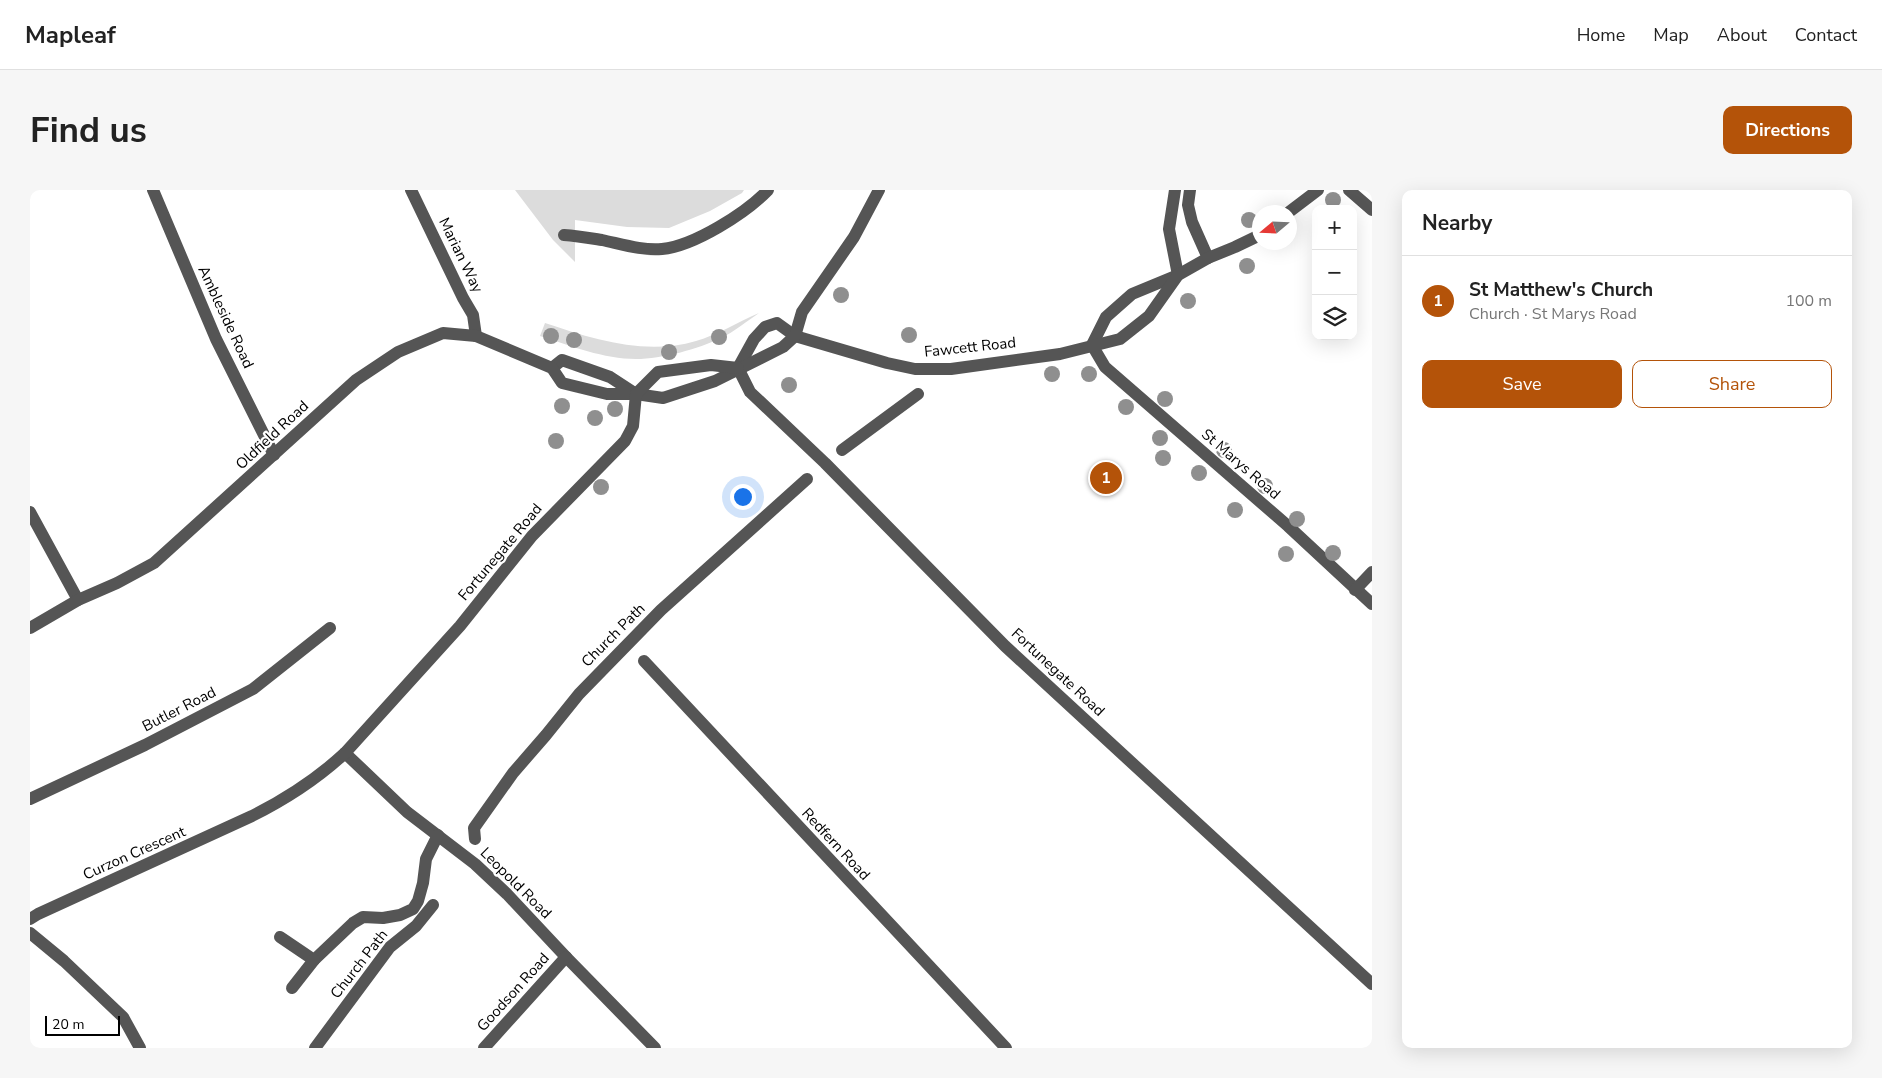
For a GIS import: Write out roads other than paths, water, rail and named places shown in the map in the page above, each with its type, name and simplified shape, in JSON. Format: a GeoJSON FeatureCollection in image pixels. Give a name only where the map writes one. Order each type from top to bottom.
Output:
{"type":"FeatureCollection","features":[{"type":"Feature","properties":{"kind":"street","name":"Ambleside Road"},"geometry":{"type":"LineString","coordinates":[[153,190],[216,339],[274,455]]}},
{"type":"Feature","properties":{"kind":"street","name":"Marian Way"},"geometry":{"type":"LineString","coordinates":[[410,190],[462,298],[473,316],[476,336]]}},
{"type":"Feature","properties":{"kind":"street"},"geometry":{"type":"LineString","coordinates":[[564,234],[634,247],[661,249],[682,245],[706,234],[760,198],[768,190]]}},
{"type":"Feature","properties":{"kind":"street"},"geometry":{"type":"LineString","coordinates":[[552,368],[562,360],[610,377],[636,394],[663,398],[715,381],[783,347],[795,336],[802,312],[854,237],[879,190]]}},
{"type":"Feature","properties":{"kind":"street"},"geometry":{"type":"LineString","coordinates":[[1175,190],[1169,229],[1178,275]]}},
{"type":"Feature","properties":{"kind":"street"},"geometry":{"type":"LineString","coordinates":[[1190,190],[1188,205],[1192,222],[1208,258]]}},
{"type":"Feature","properties":{"kind":"street"},"geometry":{"type":"LineString","coordinates":[[1297,206],[1318,190]]}},
{"type":"Feature","properties":{"kind":"street"},"geometry":{"type":"LineString","coordinates":[[1349,190],[1372,210]]}},
{"type":"Feature","properties":{"kind":"street"},"geometry":{"type":"LineString","coordinates":[[1092,345],[1106,317],[1132,294],[1178,275],[1208,258],[1252,239]]}},
{"type":"Feature","properties":{"kind":"street","name":"Fawcett Road"},"geometry":{"type":"LineString","coordinates":[[738,368],[754,339],[765,327],[777,323],[795,336],[906,368],[931,370],[1060,354],[1120,339],[1149,316],[1178,275]]}},
{"type":"Feature","properties":{"kind":"street","name":"Oldfield Road"},"geometry":{"type":"LineString","coordinates":[[30,628],[78,600],[117,583],[154,563],[356,380],[398,352],[443,333],[476,336],[552,368],[562,382],[607,394],[636,394]]}},
{"type":"Feature","properties":{"kind":"street","name":"St Marys Road"},"geometry":{"type":"LineString","coordinates":[[1092,345],[1105,367],[1288,526],[1372,604]]}},
{"type":"Feature","properties":{"kind":"street"},"geometry":{"type":"LineString","coordinates":[[636,394],[658,372],[711,365],[738,368]]}},
{"type":"Feature","properties":{"kind":"street","name":"Fortunegate Road"},"geometry":{"type":"LineString","coordinates":[[738,368],[750,392],[825,463],[1005,646],[1372,984]]}},
{"type":"Feature","properties":{"kind":"street","name":"Fortunegate Road"},"geometry":{"type":"LineString","coordinates":[[345,753],[460,626],[532,536],[625,442],[634,426],[636,394]]}},
{"type":"Feature","properties":{"kind":"street"},"geometry":{"type":"LineString","coordinates":[[842,450],[918,394]]}},
{"type":"Feature","properties":{"kind":"street","name":"Church Path"},"geometry":{"type":"LineString","coordinates":[[475,839],[474,828],[513,773],[579,694],[661,610],[807,479]]}},
{"type":"Feature","properties":{"kind":"street"},"geometry":{"type":"LineString","coordinates":[[30,512],[78,600]]}},
{"type":"Feature","properties":{"kind":"street"},"geometry":{"type":"LineString","coordinates":[[1355,590],[1372,572]]}},
{"type":"Feature","properties":{"kind":"street","name":"Butler Road"},"geometry":{"type":"LineString","coordinates":[[30,798],[145,745],[253,689],[330,628]]}},
{"type":"Feature","properties":{"kind":"street","name":"Redfern Road"},"geometry":{"type":"LineString","coordinates":[[644,661],[1006,1048]]}},
{"type":"Feature","properties":{"kind":"street","name":"Curzon Crescent"},"geometry":{"type":"LineString","coordinates":[[30,919],[275,804],[325,772],[345,753]]}},
{"type":"Feature","properties":{"kind":"street","name":"Leopold Road"},"geometry":{"type":"LineString","coordinates":[[345,753],[407,812],[470,859],[501,888],[655,1048]]}},
{"type":"Feature","properties":{"kind":"street"},"geometry":{"type":"LineString","coordinates":[[292,988],[314,960],[353,923],[364,917],[383,918],[400,915],[413,908],[418,901],[424,883],[426,859],[438,835]]}},
{"type":"Feature","properties":{"kind":"street","name":"Church Path"},"geometry":{"type":"LineString","coordinates":[[315,1048],[390,947],[416,926],[433,905]]}},
{"type":"Feature","properties":{"kind":"street"},"geometry":{"type":"LineString","coordinates":[[30,933],[64,961],[123,1017],[140,1048]]}},
{"type":"Feature","properties":{"kind":"street"},"geometry":{"type":"LineString","coordinates":[[280,937],[314,960]]}},
{"type":"Feature","properties":{"kind":"street","name":"Goodson Road"},"geometry":{"type":"LineString","coordinates":[[484,1048],[566,957]]}},
{"type":"Feature","properties":{"kind":"place","name":"St Matthew's Church"},"geometry":{"type":"Point","coordinates":[1106,478]}}]}
